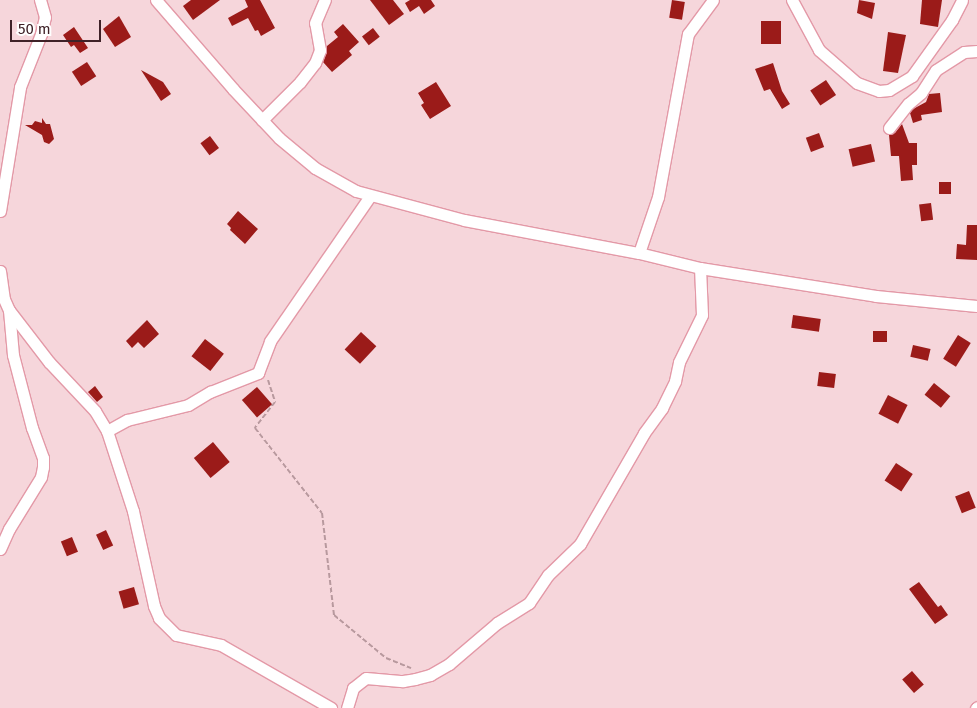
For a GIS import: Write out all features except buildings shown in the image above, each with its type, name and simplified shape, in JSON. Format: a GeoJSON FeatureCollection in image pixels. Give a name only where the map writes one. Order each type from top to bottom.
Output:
{"type":"FeatureCollection","features":[{"type":"Feature","properties":{"kind":"street"},"geometry":{"type":"LineString","coordinates":[[0,211],[4,158],[20,87],[41,34],[45,17],[40,0]]}},
{"type":"Feature","properties":{"kind":"street"},"geometry":{"type":"LineString","coordinates":[[156,0],[262,120],[294,153],[334,180],[370,196],[464,220],[639,253],[700,268],[876,296],[977,306]]}},
{"type":"Feature","properties":{"kind":"street"},"geometry":{"type":"LineString","coordinates":[[262,120],[300,82],[315,63],[320,50],[315,23],[325,0]]}},
{"type":"Feature","properties":{"kind":"street"},"geometry":{"type":"LineString","coordinates":[[639,253],[658,197],[688,34],[713,0]]}},
{"type":"Feature","properties":{"kind":"street"},"geometry":{"type":"LineString","coordinates":[[792,0],[820,50],[858,83],[879,91],[889,90],[912,76],[952,20],[962,0]]}},
{"type":"Feature","properties":{"kind":"street"},"geometry":{"type":"LineString","coordinates":[[890,128],[908,104],[921,93],[936,70],[964,52],[977,51]]}},
{"type":"Feature","properties":{"kind":"street"},"geometry":{"type":"LineString","coordinates":[[107,431],[127,420],[188,405],[210,392],[258,373],[270,341],[370,196]]}},
{"type":"Feature","properties":{"kind":"street"},"geometry":{"type":"LineString","coordinates":[[347,708],[353,688],[366,678],[403,681],[430,675],[449,664],[497,623],[529,603],[548,576],[567,558],[584,537],[644,433],[662,408],[675,381],[679,362],[702,314],[700,268]]}},
{"type":"Feature","properties":{"kind":"street"},"geometry":{"type":"LineString","coordinates":[[0,271],[4,299],[9,310],[49,362],[95,411],[107,431],[133,511],[154,606],[168,629],[176,635],[221,645],[237,652],[331,708]]}},
{"type":"Feature","properties":{"kind":"street"},"geometry":{"type":"LineString","coordinates":[[0,550],[9,530],[41,477],[43,467],[43,458],[32,428],[13,355],[9,310]]}},
{"type":"Feature","properties":{"kind":"path"},"geometry":{"type":"LineString","coordinates":[[262,364],[275,402],[256,428],[322,513],[334,614],[386,658],[430,675]]}}]}
